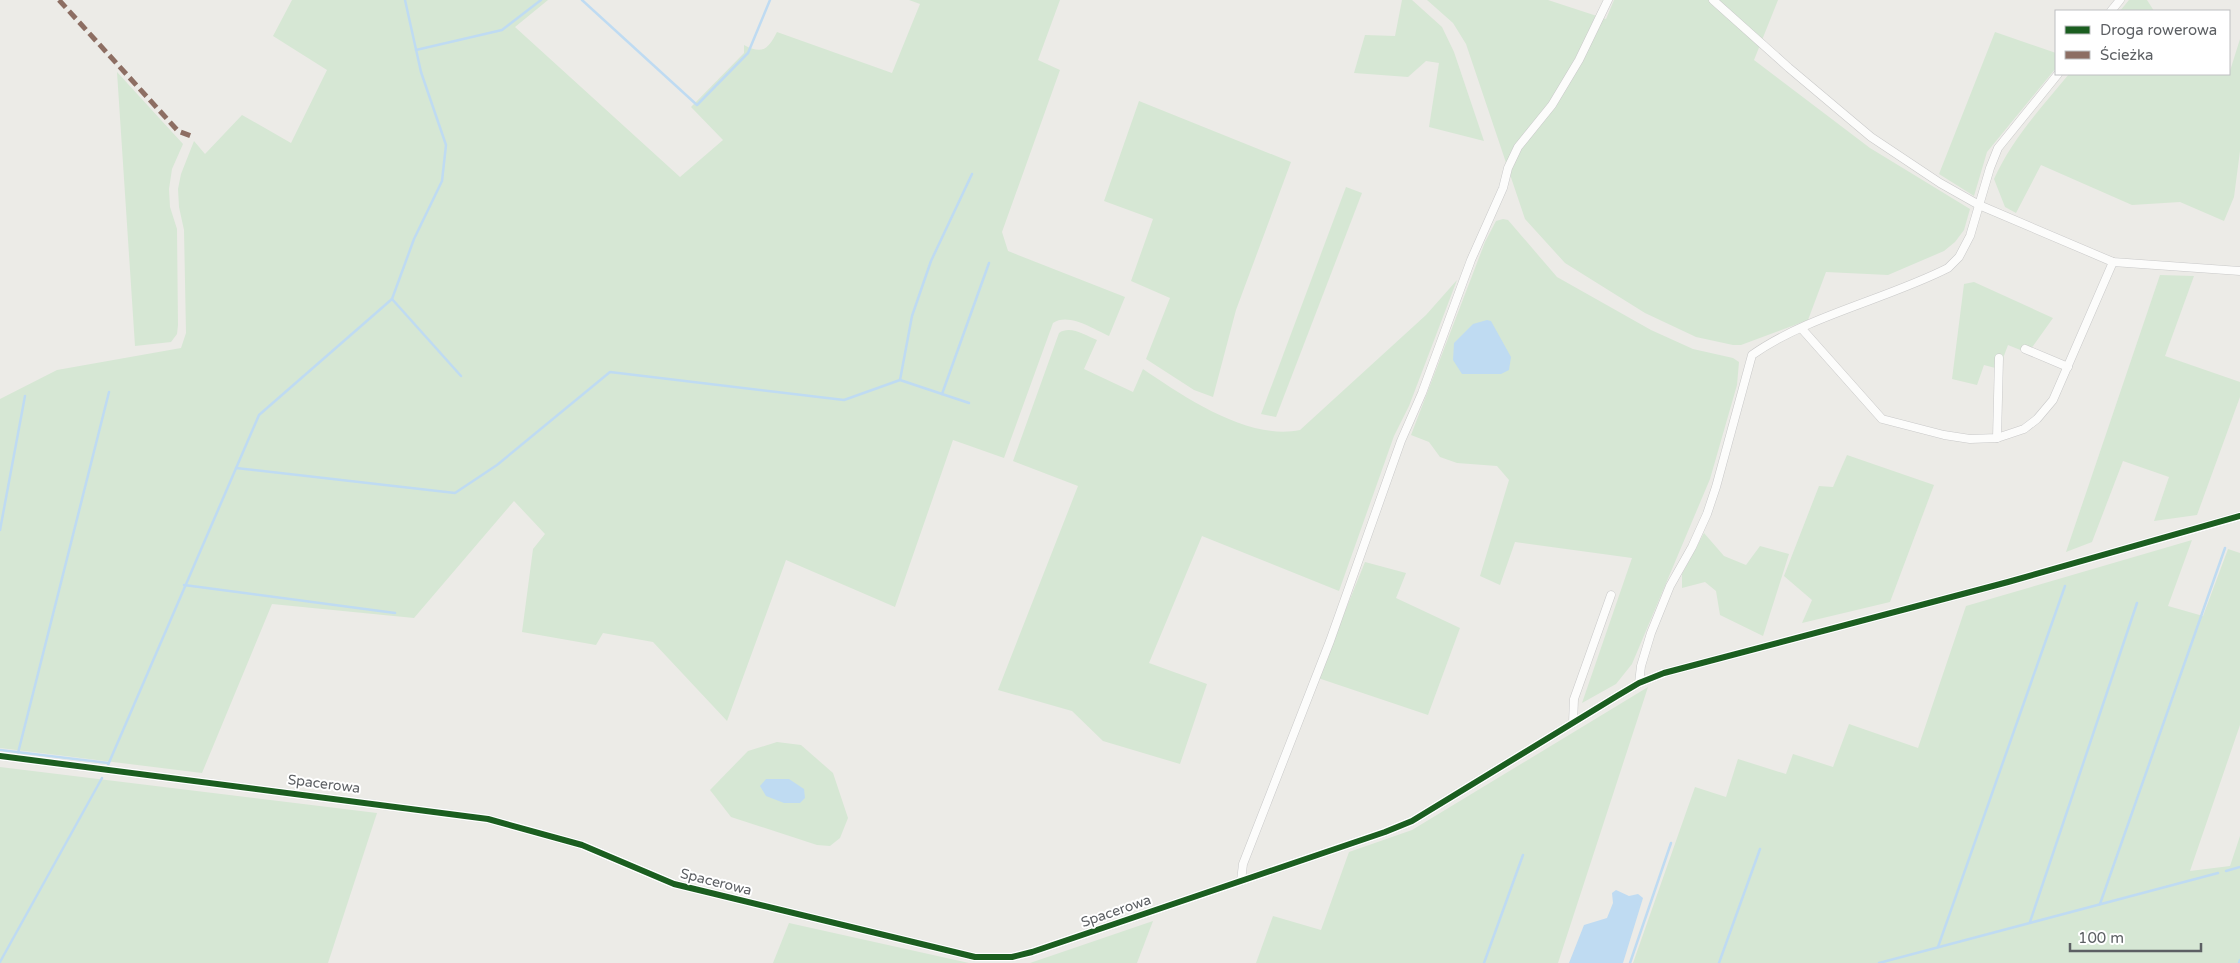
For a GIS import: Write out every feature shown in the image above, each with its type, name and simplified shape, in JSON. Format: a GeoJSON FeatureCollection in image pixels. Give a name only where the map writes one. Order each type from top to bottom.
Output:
{"type":"FeatureCollection","features":[{"type":"Feature","properties":{"kind":"street"},"geometry":{"type":"LineString","coordinates":[[1241,881],[1243,864],[1330,641],[1401,441],[1422,393],[1471,260],[1503,188],[1508,168],[1518,147],[1556,98],[1579,60],[1608,0]]}},
{"type":"Feature","properties":{"kind":"street"},"geometry":{"type":"LineString","coordinates":[[1713,0],[1789,68],[1871,137],[1940,183],[1979,205],[2113,262],[2240,271]]}},
{"type":"Feature","properties":{"kind":"street"},"geometry":{"type":"LineString","coordinates":[[2112,10],[2120,0]]}},
{"type":"Feature","properties":{"kind":"street"},"geometry":{"type":"LineString","coordinates":[[1639,683],[1641,666],[1663,602],[1692,547],[1713,496],[1752,355],[1765,346],[1802,329],[1948,268],[1960,257],[1970,236],[1998,148],[2057,75]]}},
{"type":"Feature","properties":{"kind":"street"},"geometry":{"type":"LineString","coordinates":[[1802,329],[1882,419],[1970,440],[1997,438],[2024,429],[2037,419],[2053,400],[2113,262]]}},
{"type":"Feature","properties":{"kind":"street"},"geometry":{"type":"LineString","coordinates":[[2025,349],[2068,367]]}},
{"type":"Feature","properties":{"kind":"street"},"geometry":{"type":"LineString","coordinates":[[1997,438],[2000,358]]}},
{"type":"Feature","properties":{"kind":"street","name":"Spacerowa"},"geometry":{"type":"LineString","coordinates":[[0,756],[488,819],[582,845],[674,884],[975,958],[1012,958],[1385,832],[1412,821],[1639,683],[1664,674],[2008,582],[2240,516]]}},
{"type":"Feature","properties":{"kind":"street"},"geometry":{"type":"LineString","coordinates":[[1573,723],[1574,699],[1611,595]]}},
{"type":"Feature","properties":{"kind":"green space"},"geometry":{"type":"Polygon","coordinates":[[[292,0],[548,0],[515,27],[680,177],[723,140],[691,107],[744,53],[744,45],[756,50],[764,49],[771,43],[777,32],[892,73],[920,4],[909,0],[1060,0],[1038,60],[1060,70],[1002,232],[1008,251],[1125,297],[1109,336],[1073,320],[1059,320],[1053,323],[1004,458],[953,440],[895,607],[786,560],[727,721],[653,642],[603,633],[596,645],[522,632],[533,549],[545,534],[514,501],[414,618],[272,604],[202,773],[0,748],[0,399],[57,370],[181,348],[186,333],[184,230],[179,207],[178,189],[181,174],[194,141],[205,154],[242,115],[291,143],[327,70],[273,36],[292,0]]]}},
{"type":"Feature","properties":{"kind":"green space"},"geometry":{"type":"Polygon","coordinates":[[[1402,0],[1412,0],[1442,27],[1454,52],[1484,141],[1429,127],[1439,63],[1426,61],[1408,77],[1354,73],[1365,35],[1395,36],[1402,0]]]}},
{"type":"Feature","properties":{"kind":"green space"},"geometry":{"type":"Polygon","coordinates":[[[1427,0],[1548,0],[1606,19],[1614,0],[1778,0],[1754,60],[1870,148],[1970,209],[1964,230],[1955,242],[1944,251],[1888,275],[1826,272],[1808,320],[1741,345],[1696,337],[1645,313],[1565,263],[1525,219],[1466,44],[1453,23],[1427,0]]]}},
{"type":"Feature","properties":{"kind":"green space"},"geometry":{"type":"Polygon","coordinates":[[[2129,0],[2147,0],[2153,10],[2121,10],[2129,0]]]}},
{"type":"Feature","properties":{"kind":"green space"},"geometry":{"type":"Polygon","coordinates":[[[1995,32],[2055,53],[2055,69],[1987,152],[1974,196],[1939,174],[1995,32]]]}},
{"type":"Feature","properties":{"kind":"green space"},"geometry":{"type":"Polygon","coordinates":[[[2240,39],[2240,151],[2234,197],[2224,221],[2180,202],[2132,205],[2041,165],[2016,213],[2005,207],[1994,179],[2001,164],[2018,137],[2068,75],[2230,75],[2240,39]]]}},
{"type":"Feature","properties":{"kind":"green space"},"geometry":{"type":"Polygon","coordinates":[[[117,72],[183,144],[172,169],[169,189],[170,207],[177,229],[178,325],[177,334],[171,342],[135,346],[117,72]]]}},
{"type":"Feature","properties":{"kind":"green space"},"geometry":{"type":"Polygon","coordinates":[[[1139,101],[1291,162],[1236,310],[1213,397],[1194,390],[1146,359],[1170,298],[1131,281],[1153,219],[1104,201],[1139,101]]]}},
{"type":"Feature","properties":{"kind":"green space"},"geometry":{"type":"Polygon","coordinates":[[[1346,187],[1362,193],[1276,417],[1261,414],[1346,187]]]}},
{"type":"Feature","properties":{"kind":"green space"},"geometry":{"type":"Polygon","coordinates":[[[1508,220],[1557,277],[1651,330],[1693,349],[1733,358],[1739,362],[1737,385],[1710,479],[1632,664],[1616,684],[1582,703],[1632,558],[1515,542],[1500,585],[1480,576],[1509,480],[1497,466],[1457,463],[1440,457],[1429,442],[1411,435],[1485,242],[1496,221],[1508,220]]]}},
{"type":"Feature","properties":{"kind":"green space"},"geometry":{"type":"Polygon","coordinates":[[[2160,275],[2194,276],[2165,356],[2240,382],[2240,397],[2197,515],[2154,521],[2169,477],[2123,461],[2092,542],[2066,552],[2160,275]]]}},
{"type":"Feature","properties":{"kind":"green space"},"geometry":{"type":"Polygon","coordinates":[[[1457,280],[1409,406],[1394,436],[1339,591],[1202,536],[1149,663],[1207,684],[1180,764],[1103,741],[1072,711],[998,690],[1078,486],[1013,461],[1059,333],[1073,330],[1097,340],[1084,369],[1133,392],[1143,369],[1197,404],[1239,423],[1280,432],[1300,430],[1426,315],[1457,280]]]}},
{"type":"Feature","properties":{"kind":"green space"},"geometry":{"type":"Polygon","coordinates":[[[1974,282],[2053,318],[2028,353],[2008,345],[1999,369],[1984,365],[1977,385],[1952,379],[1964,284],[1974,282]]]}},
{"type":"Feature","properties":{"kind":"green space"},"geometry":{"type":"Polygon","coordinates":[[[1847,455],[1934,485],[1890,602],[1802,623],[1812,600],[1784,576],[1819,486],[1833,487],[1847,455]]]}},
{"type":"Feature","properties":{"kind":"green space"},"geometry":{"type":"Polygon","coordinates":[[[1704,533],[1724,556],[1746,565],[1760,546],[1789,554],[1763,636],[1720,615],[1716,591],[1705,582],[1682,588],[1682,574],[1704,533]]]}},
{"type":"Feature","properties":{"kind":"green space"},"geometry":{"type":"Polygon","coordinates":[[[2192,540],[2168,606],[2203,616],[2228,549],[2240,553],[2240,725],[2190,871],[2230,866],[2240,836],[2240,963],[1633,963],[1695,787],[1726,797],[1738,759],[1786,774],[1793,754],[1833,767],[1849,724],[1918,748],[1966,606],[2192,540]]]}},
{"type":"Feature","properties":{"kind":"green space"},"geometry":{"type":"Polygon","coordinates":[[[1365,562],[1406,573],[1396,598],[1460,628],[1428,715],[1318,678],[1365,562]]]}},
{"type":"Feature","properties":{"kind":"green space"},"geometry":{"type":"Polygon","coordinates":[[[1648,687],[1558,963],[1256,963],[1273,916],[1321,930],[1349,852],[1412,830],[1648,687]]]}},
{"type":"Feature","properties":{"kind":"green space"},"geometry":{"type":"Polygon","coordinates":[[[777,742],[801,745],[833,773],[848,818],[840,838],[830,846],[817,845],[731,817],[710,790],[748,751],[777,742]]]}},
{"type":"Feature","properties":{"kind":"green space"},"geometry":{"type":"Polygon","coordinates":[[[0,767],[377,813],[328,963],[0,963],[0,767]]]}},
{"type":"Feature","properties":{"kind":"green space"},"geometry":{"type":"Polygon","coordinates":[[[1153,921],[1137,963],[1030,963],[1153,921]]]}},
{"type":"Feature","properties":{"kind":"green space"},"geometry":{"type":"Polygon","coordinates":[[[789,923],[969,963],[773,963],[789,923]]]}},
{"type":"Feature","properties":{"kind":"water"},"geometry":{"type":"Polygon","coordinates":[[[1487,320],[1491,321],[1511,357],[1509,370],[1501,374],[1462,374],[1453,360],[1454,343],[1473,324],[1487,320]]]}},
{"type":"Feature","properties":{"kind":"water"},"geometry":{"type":"Polygon","coordinates":[[[766,779],[789,779],[804,789],[805,798],[800,803],[784,803],[766,796],[760,786],[766,779]]]}},
{"type":"Feature","properties":{"kind":"water"},"geometry":{"type":"Polygon","coordinates":[[[1616,890],[1629,896],[1638,894],[1643,898],[1623,963],[1569,963],[1584,925],[1607,918],[1613,903],[1612,893],[1616,890]]]}},
{"type":"Feature","properties":{"kind":"waterway"},"geometry":{"type":"LineString","coordinates":[[108,765],[259,415],[392,299],[414,239],[442,181],[446,145],[421,72],[405,0]]}},
{"type":"Feature","properties":{"kind":"waterway"},"geometry":{"type":"LineString","coordinates":[[416,50],[502,30],[541,0]]}},
{"type":"Feature","properties":{"kind":"waterway"},"geometry":{"type":"LineString","coordinates":[[582,0],[697,105],[748,53],[770,0]]}},
{"type":"Feature","properties":{"kind":"waterway"},"geometry":{"type":"LineString","coordinates":[[900,380],[912,316],[931,261],[972,174]]}},
{"type":"Feature","properties":{"kind":"waterway"},"geometry":{"type":"LineString","coordinates":[[942,394],[989,263]]}},
{"type":"Feature","properties":{"kind":"waterway"},"geometry":{"type":"LineString","coordinates":[[392,299],[461,376]]}},
{"type":"Feature","properties":{"kind":"waterway"},"geometry":{"type":"LineString","coordinates":[[236,468],[455,493],[497,465],[610,372],[844,400],[900,380],[969,403]]}},
{"type":"Feature","properties":{"kind":"waterway"},"geometry":{"type":"LineString","coordinates":[[18,753],[109,392]]}},
{"type":"Feature","properties":{"kind":"waterway"},"geometry":{"type":"LineString","coordinates":[[0,530],[25,396]]}},
{"type":"Feature","properties":{"kind":"waterway"},"geometry":{"type":"LineString","coordinates":[[2100,904],[2225,548]]}},
{"type":"Feature","properties":{"kind":"waterway"},"geometry":{"type":"LineString","coordinates":[[184,585],[395,613]]}},
{"type":"Feature","properties":{"kind":"waterway"},"geometry":{"type":"LineString","coordinates":[[1938,947],[2065,586]]}},
{"type":"Feature","properties":{"kind":"waterway"},"geometry":{"type":"LineString","coordinates":[[2030,922],[2137,603]]}},
{"type":"Feature","properties":{"kind":"waterway"},"geometry":{"type":"LineString","coordinates":[[0,750],[108,763]]}},
{"type":"Feature","properties":{"kind":"waterway"},"geometry":{"type":"LineString","coordinates":[[0,962],[102,778]]}},
{"type":"Feature","properties":{"kind":"waterway"},"geometry":{"type":"LineString","coordinates":[[1630,963],[1671,843]]}},
{"type":"Feature","properties":{"kind":"waterway"},"geometry":{"type":"LineString","coordinates":[[1719,963],[1760,849]]}},
{"type":"Feature","properties":{"kind":"waterway"},"geometry":{"type":"LineString","coordinates":[[1484,963],[1523,855]]}},
{"type":"Feature","properties":{"kind":"waterway"},"geometry":{"type":"LineString","coordinates":[[2226,871],[2240,867]]}},
{"type":"Feature","properties":{"kind":"waterway"},"geometry":{"type":"LineString","coordinates":[[1879,963],[2218,873]]}},
{"type":"Feature","properties":{"kind":"marked path"},"geometry":{"type":"LineString","coordinates":[[59,0],[178,131],[191,136]]}},
{"type":"Feature","properties":{"kind":"cycle path"},"geometry":{"type":"LineString","coordinates":[[0,756],[488,819],[582,845],[674,884],[975,957],[1012,957],[1032,952],[1385,832],[1412,821],[1639,683],[1664,673],[2008,582],[2240,516]]}}]}
